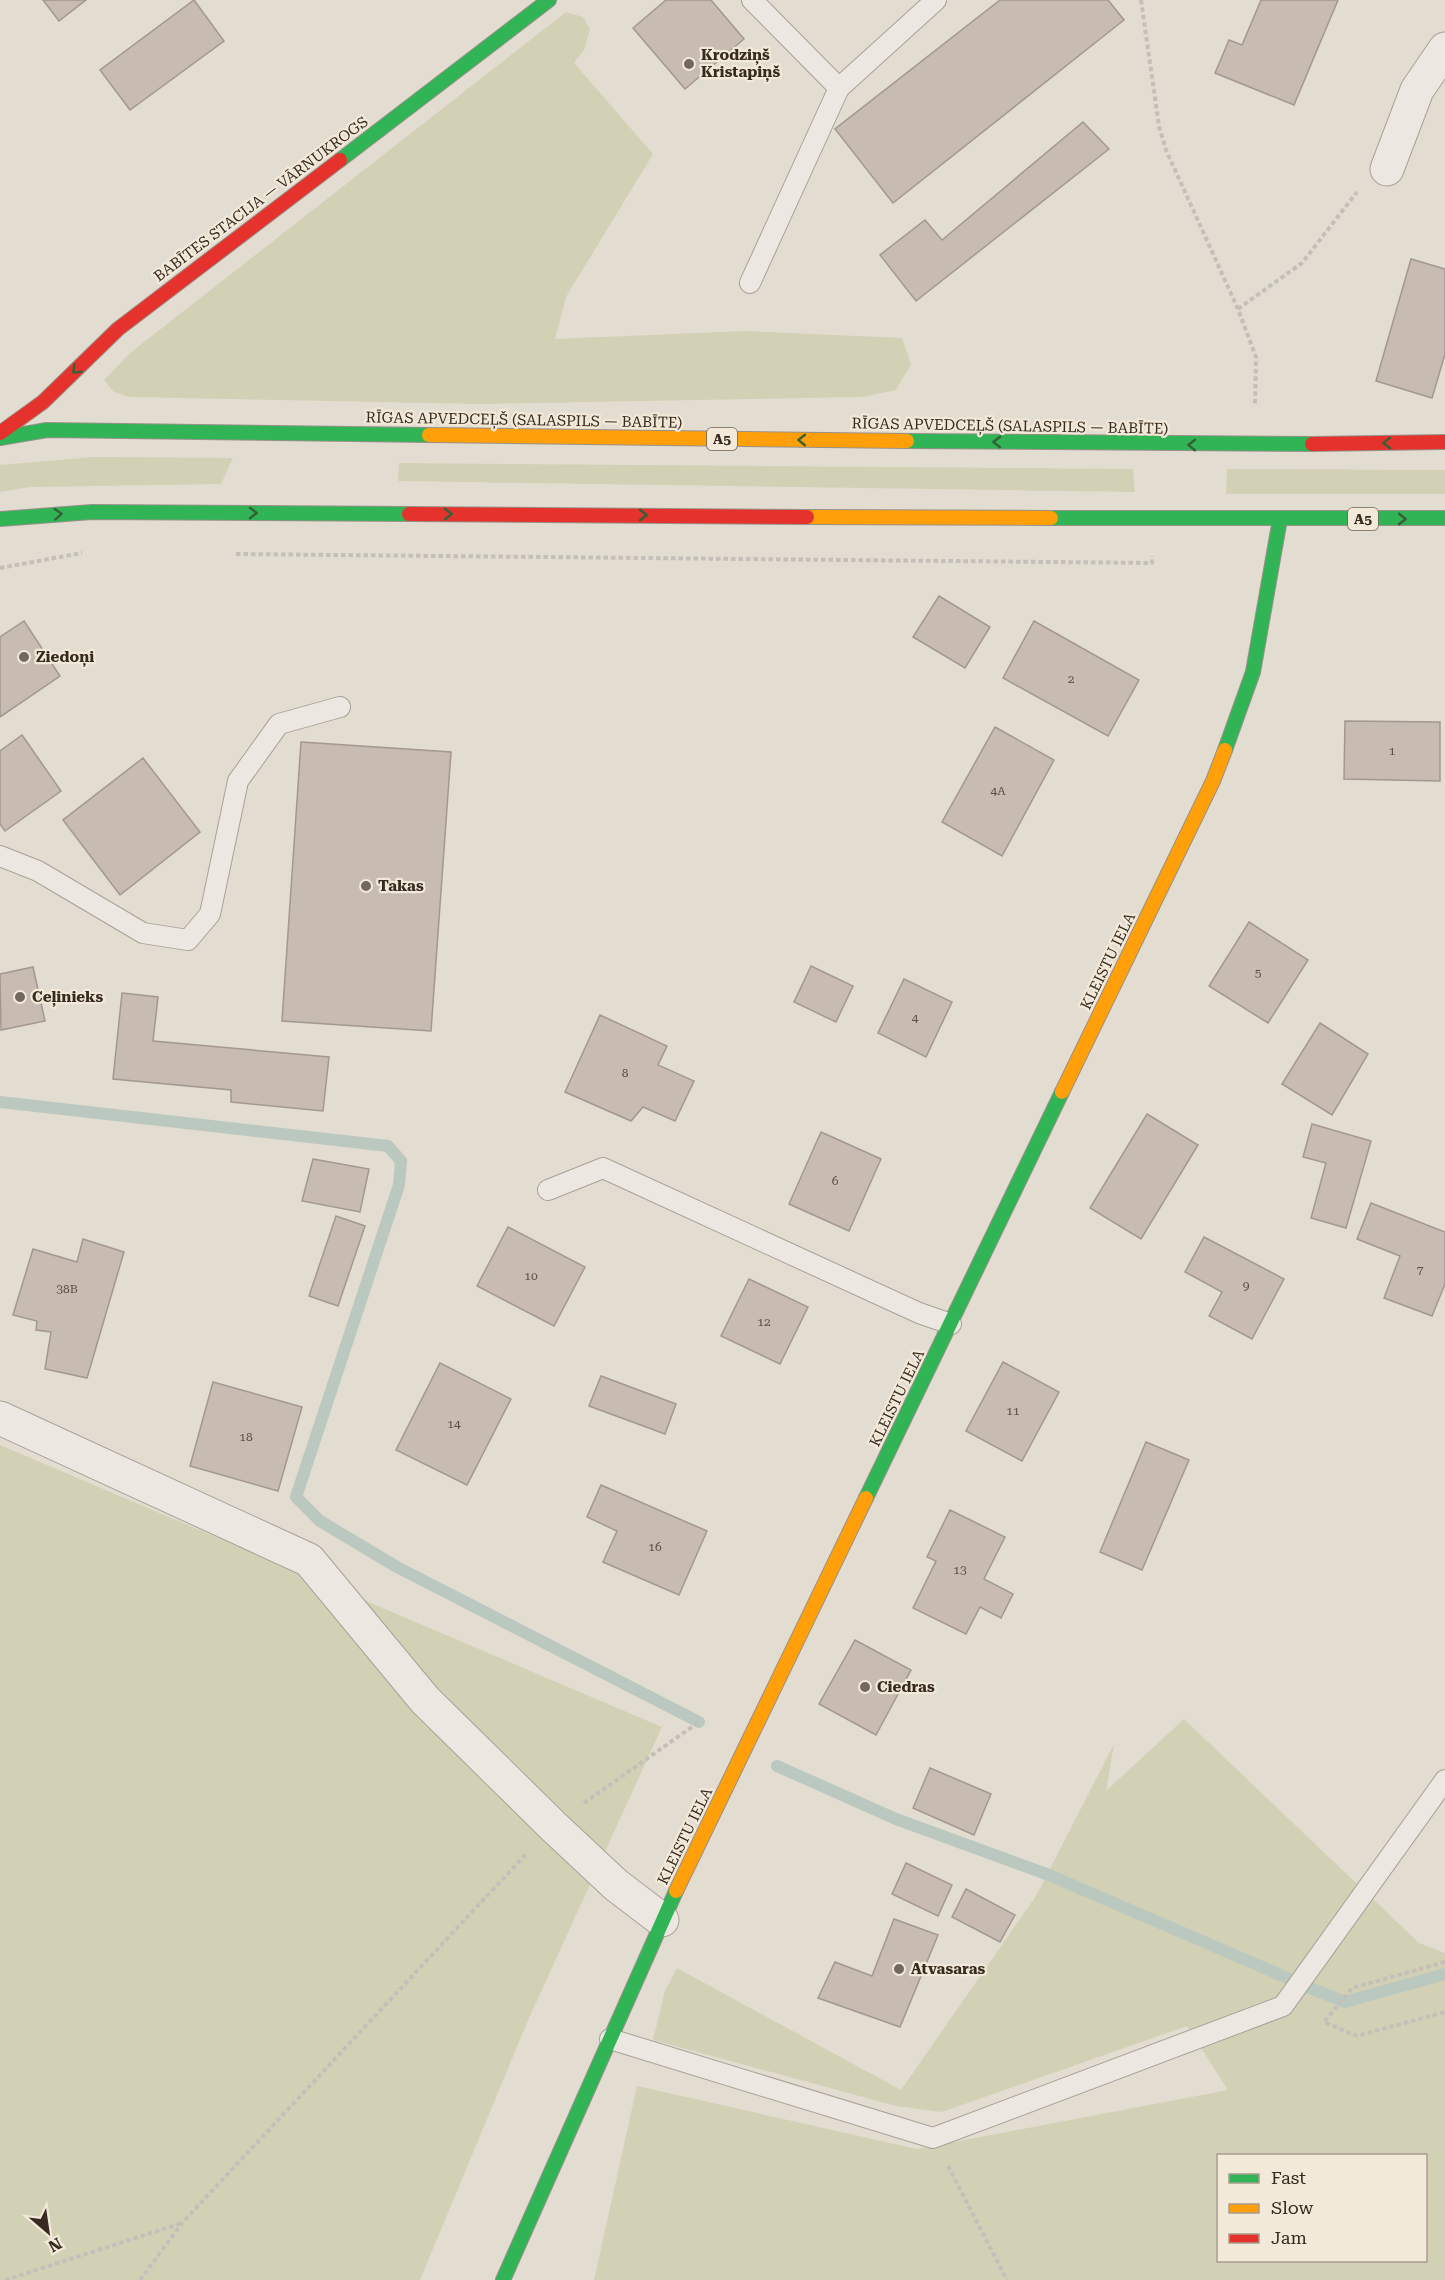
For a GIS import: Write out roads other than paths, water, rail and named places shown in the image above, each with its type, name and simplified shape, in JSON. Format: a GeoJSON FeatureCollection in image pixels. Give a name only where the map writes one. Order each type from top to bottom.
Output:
{"type":"FeatureCollection","features":[{"type":"Feature","properties":{"kind":"main road","name":"BABĪTES STACIJA — VĀRNUKROGS"},"geometry":{"type":"LineString","coordinates":[[0,436],[43,402],[118,329],[549,0]]}},
{"type":"Feature","properties":{"kind":"main road","name":"RĪGAS APVEDCEĻŠ (SALASPILS — BABĪTE)"},"geometry":{"type":"LineString","coordinates":[[0,436],[47,430],[1211,445],[1445,442]]}},
{"type":"Feature","properties":{"kind":"main road","name":"A5"},"geometry":{"type":"LineString","coordinates":[[0,519],[92,512],[1445,518]]}},
{"type":"Feature","properties":{"kind":"main road","name":"KLEISTU IELA"},"geometry":{"type":"LineString","coordinates":[[503,2280],[662,1920],[1213,781],[1253,672],[1280,519]]}},
{"type":"Feature","properties":{"kind":"street"},"geometry":{"type":"LineString","coordinates":[[1387,169],[1416,90],[1445,49]]}},
{"type":"Feature","properties":{"kind":"street"},"geometry":{"type":"LineString","coordinates":[[0,1418],[309,1560],[425,1700],[616,1885],[662,1920]]}},
{"type":"Feature","properties":{"kind":"lane"},"geometry":{"type":"LineString","coordinates":[[752,0],[839,88]]}},
{"type":"Feature","properties":{"kind":"lane"},"geometry":{"type":"LineString","coordinates":[[750,283],[839,88],[936,0]]}},
{"type":"Feature","properties":{"kind":"lane"},"geometry":{"type":"LineString","coordinates":[[0,856],[38,871],[143,933],[188,940],[210,914],[238,781],[279,724],[340,707]]}},
{"type":"Feature","properties":{"kind":"lane"},"geometry":{"type":"LineString","coordinates":[[548,1190],[603,1168],[920,1313],[951,1324]]}},
{"type":"Feature","properties":{"kind":"lane"},"geometry":{"type":"LineString","coordinates":[[610,2039],[933,2138],[1283,2006],[1445,1780]]}},
{"type":"Feature","properties":{"kind":"waterway"},"geometry":{"type":"LineString","coordinates":[[0,1102],[388,1146],[401,1161],[399,1185],[296,1497],[320,1521],[397,1567],[699,1722]]}},
{"type":"Feature","properties":{"kind":"waterway"},"geometry":{"type":"LineString","coordinates":[[777,1766],[896,1819],[1049,1875],[1290,1979]]}},
{"type":"Feature","properties":{"kind":"waterway"},"geometry":{"type":"LineString","coordinates":[[1310,1988],[1345,2002],[1445,1974]]}},
{"type":"Feature","properties":{"kind":"place","name":"Krodziņš Kristapiņš"},"geometry":{"type":"Point","coordinates":[689,64]}},
{"type":"Feature","properties":{"kind":"place","name":"Ziedoņi"},"geometry":{"type":"Point","coordinates":[24,657]}},
{"type":"Feature","properties":{"kind":"place","name":"Takas"},"geometry":{"type":"Point","coordinates":[366,886]}},
{"type":"Feature","properties":{"kind":"place","name":"Ceļinieks"},"geometry":{"type":"Point","coordinates":[20,997]}},
{"type":"Feature","properties":{"kind":"place","name":"Ciedras"},"geometry":{"type":"Point","coordinates":[865,1687]}},
{"type":"Feature","properties":{"kind":"place","name":"Atvasaras"},"geometry":{"type":"Point","coordinates":[899,1969]}}]}
